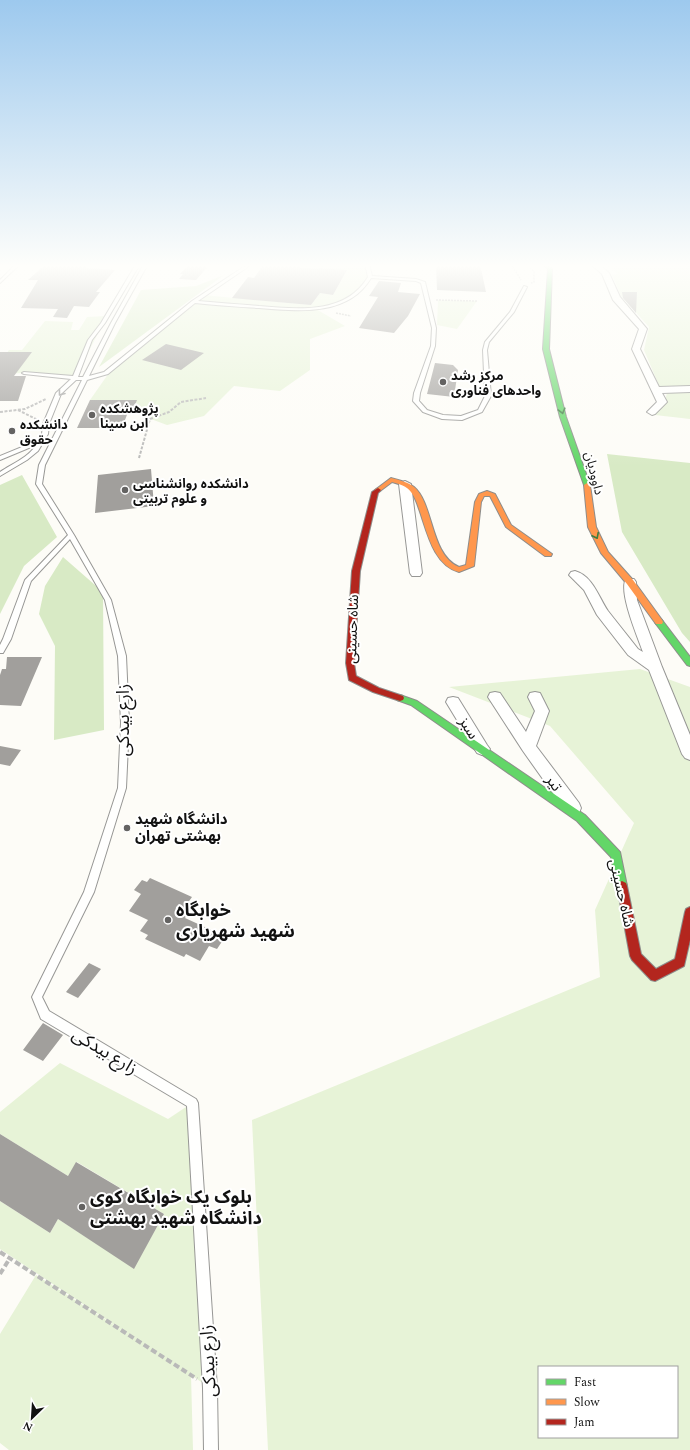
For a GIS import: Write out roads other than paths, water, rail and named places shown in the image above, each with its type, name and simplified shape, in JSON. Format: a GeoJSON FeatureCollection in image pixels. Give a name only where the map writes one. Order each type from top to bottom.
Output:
{"type":"FeatureCollection","features":[{"type":"Feature","properties":{"kind":"street","name":"داوودیان"},"geometry":{"type":"LineString","coordinates":[[547,332],[546,349],[563,417],[587,484],[592,527],[605,553],[634,581],[690,651]]}},
{"type":"Feature","properties":{"kind":"street"},"geometry":{"type":"LineString","coordinates":[[556,332],[555,349],[558,357]]}},
{"type":"Feature","properties":{"kind":"street"},"geometry":{"type":"LineString","coordinates":[[642,332],[636,349],[662,402],[652,412]]}},
{"type":"Feature","properties":{"kind":"street"},"geometry":{"type":"LineString","coordinates":[[656,390],[690,389]]}},
{"type":"Feature","properties":{"kind":"street"},"geometry":{"type":"LineString","coordinates":[[558,396],[569,394]]}},
{"type":"Feature","properties":{"kind":"street","name":"شاه حسینی"},"geometry":{"type":"LineString","coordinates":[[405,484],[391,480],[375,492],[354,585],[350,663],[352,678],[376,690],[414,703],[581,818],[616,855],[636,956],[655,976],[685,968],[690,912]]}},
{"type":"Feature","properties":{"kind":"street"},"geometry":{"type":"LineString","coordinates":[[405,484],[415,492],[441,558],[454,569],[464,570],[470,566],[478,502],[482,495],[487,493],[493,495],[508,526],[548,554]]}},
{"type":"Feature","properties":{"kind":"street"},"geometry":{"type":"LineString","coordinates":[[405,484],[416,573]]}},
{"type":"Feature","properties":{"kind":"street","name":"داوودیان"},"geometry":{"type":"LineString","coordinates":[[622,558],[634,581],[690,663]]}},
{"type":"Feature","properties":{"kind":"street"},"geometry":{"type":"LineString","coordinates":[[575,575],[589,588],[602,612],[633,652],[655,667]]}},
{"type":"Feature","properties":{"kind":"street"},"geometry":{"type":"LineString","coordinates":[[634,581],[631,600],[655,667],[690,754]]}},
{"type":"Feature","properties":{"kind":"street","name":"تیر"},"geometry":{"type":"LineString","coordinates":[[495,697],[528,747],[581,818]]}},
{"type":"Feature","properties":{"kind":"street"},"geometry":{"type":"LineString","coordinates":[[528,747],[542,711],[535,697]]}},
{"type":"Feature","properties":{"kind":"street","name":"سبز"},"geometry":{"type":"LineString","coordinates":[[453,702],[485,753]]}},
{"type":"Feature","properties":{"kind":"lane"},"geometry":{"type":"LineString","coordinates":[[0,474],[25,459],[36,450],[45,434],[46,424],[59,393],[75,378],[90,340],[96,332]]}},
{"type":"Feature","properties":{"kind":"lane"},"geometry":{"type":"LineString","coordinates":[[0,651],[28,580],[71,535],[39,484],[42,465],[109,332]]}},
{"type":"Feature","properties":{"kind":"lane"},"geometry":{"type":"LineString","coordinates":[[24,373],[85,379],[111,370],[158,332]]}},
{"type":"Feature","properties":{"kind":"lane"},"geometry":{"type":"LineString","coordinates":[[434,332],[433,346],[416,401],[425,411],[442,417],[462,418],[480,411],[488,396],[485,350],[487,342],[496,332]]}},
{"type":"Feature","properties":{"kind":"lane"},"geometry":{"type":"LineString","coordinates":[[0,458],[40,442]]}},
{"type":"Feature","properties":{"kind":"lane","name":"زارع بیدکی"},"geometry":{"type":"LineString","coordinates":[[71,535],[108,600],[122,656],[125,722],[122,788],[89,892],[37,997],[44,1015],[192,1103],[210,1388],[211,1450]]}},
{"type":"Feature","properties":{"kind":"place","name":"مرکز رشد واحدهای فناوری"},"geometry":{"type":"Point","coordinates":[443,382]}},
{"type":"Feature","properties":{"kind":"place","name":"پژوهشکده ابن سینا"},"geometry":{"type":"Point","coordinates":[92,415]}},
{"type":"Feature","properties":{"kind":"place","name":"دانشکده حقوق"},"geometry":{"type":"Point","coordinates":[12,431]}},
{"type":"Feature","properties":{"kind":"place","name":"دانشکده روانشناسی و علوم تربیتی"},"geometry":{"type":"Point","coordinates":[125,490]}},
{"type":"Feature","properties":{"kind":"place","name":"دانشگاه شهید بهشتی تهران"},"geometry":{"type":"Point","coordinates":[127,828]}},
{"type":"Feature","properties":{"kind":"place","name":"خوابگاه شهید شهریاری"},"geometry":{"type":"Point","coordinates":[168,920]}},
{"type":"Feature","properties":{"kind":"place","name":"بلوک یک خوابگاه کوی دانشگاه شهید بهشتی"},"geometry":{"type":"Point","coordinates":[82,1207]}}]}
